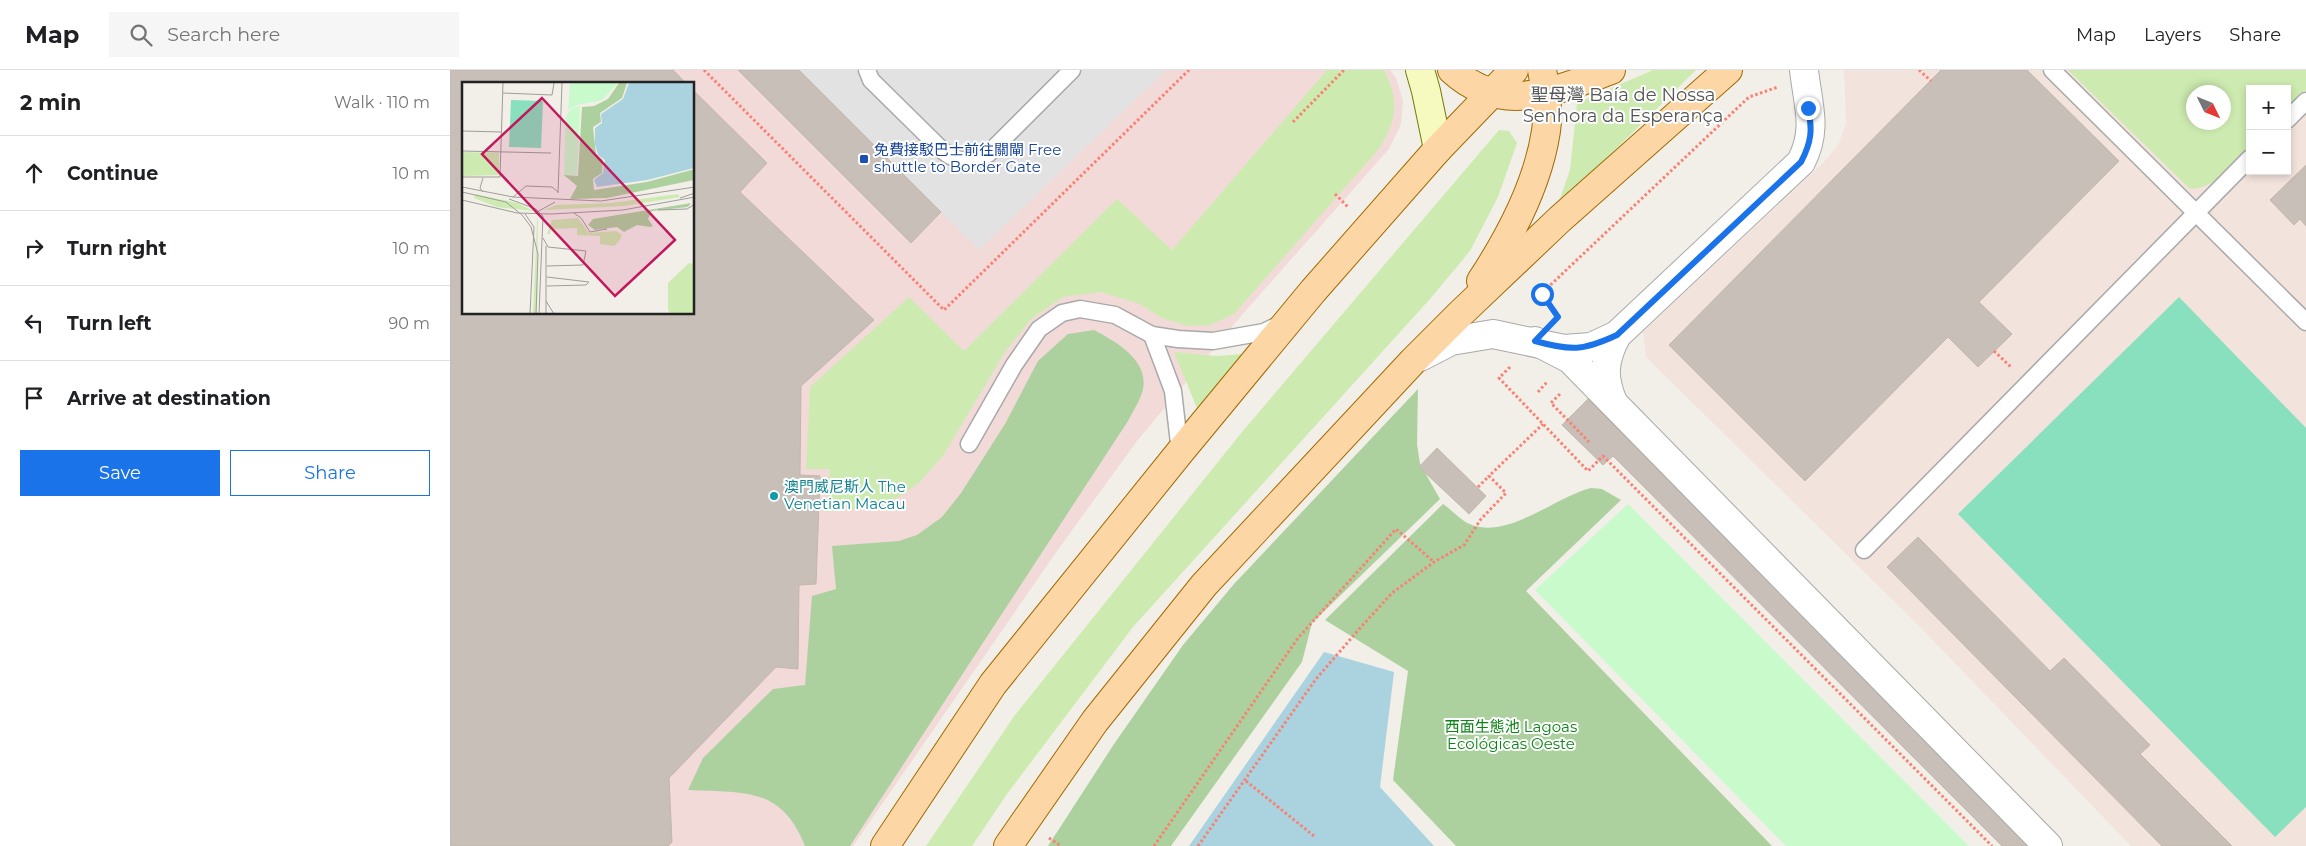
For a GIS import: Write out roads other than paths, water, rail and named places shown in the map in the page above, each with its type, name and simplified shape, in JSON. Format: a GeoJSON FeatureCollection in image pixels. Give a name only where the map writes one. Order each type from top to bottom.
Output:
{"type":"FeatureCollection","features":[{"type":"Feature","properties":{"kind":"main road"},"geometry":{"type":"LineString","coordinates":[[1420,70],[1438,149]]}},
{"type":"Feature","properties":{"kind":"main road"},"geometry":{"type":"LineString","coordinates":[[1452,70],[1491,94],[1511,97],[1545,81],[1611,70]]}},
{"type":"Feature","properties":{"kind":"main road"},"geometry":{"type":"LineString","coordinates":[[885,846],[993,684],[1180,452],[1294,317],[1313,291],[1438,149],[1514,70]]}},
{"type":"Feature","properties":{"kind":"main road"},"geometry":{"type":"LineString","coordinates":[[1008,846],[1095,720],[1204,585],[1413,361],[1460,314],[1560,219],[1728,70]]}},
{"type":"Feature","properties":{"kind":"main road"},"geometry":{"type":"LineString","coordinates":[[1460,314],[1493,263],[1528,192],[1542,153],[1547,129],[1545,81]]}},
{"type":"Feature","properties":{"kind":"street"},"geometry":{"type":"LineString","coordinates":[[1615,404],[1607,388],[1604,370],[1608,351],[1617,335],[1801,162],[1810,145],[1812,127],[1795,77]]}},
{"type":"Feature","properties":{"kind":"street"},"geometry":{"type":"LineString","coordinates":[[1413,361],[1451,341],[1485,335],[1493,334],[1535,341],[1564,349],[1592,347],[1617,335]]}},
{"type":"Feature","properties":{"kind":"street"},"geometry":{"type":"LineString","coordinates":[[1535,341],[1570,359],[2048,846]]}},
{"type":"Feature","properties":{"kind":"lane"},"geometry":{"type":"LineString","coordinates":[[867,70],[871,80],[942,152],[953,159],[966,162],[988,154],[1072,70]]}},
{"type":"Feature","properties":{"kind":"lane"},"geometry":{"type":"LineString","coordinates":[[2052,70],[2306,322]]}},
{"type":"Feature","properties":{"kind":"lane"},"geometry":{"type":"LineString","coordinates":[[2291,116],[2306,101]]}},
{"type":"Feature","properties":{"kind":"lane"},"geometry":{"type":"LineString","coordinates":[[1864,550],[2246,162]]}},
{"type":"Feature","properties":{"kind":"lane"},"geometry":{"type":"LineString","coordinates":[[969,444],[1039,329],[1062,313],[1080,309],[1115,315],[1152,335],[1178,340],[1213,341],[1264,332],[1294,317]]}},
{"type":"Feature","properties":{"kind":"lane"},"geometry":{"type":"LineString","coordinates":[[1152,335],[1173,391],[1180,452]]}},
{"type":"Feature","properties":{"kind":"water"},"geometry":{"type":"Polygon","coordinates":[[[1324,652],[1394,672],[1380,787],[1434,846],[1189,846],[1324,652]]]}},
{"type":"Feature","properties":{"kind":"place","name":"免費接駁巴士前往關閘 Free shuttle to Border Gate"},"geometry":{"type":"Point","coordinates":[864,159]}},
{"type":"Feature","properties":{"kind":"place","name":"澳門威尼斯人 The Venetian Macau"},"geometry":{"type":"Point","coordinates":[774,496]}},
{"type":"Feature","properties":{"kind":"district","name":"聖母灣 Baía de Nossa Senhora da Esperança"},"geometry":{"type":"Point","coordinates":[1623,105]}},
{"type":"Feature","properties":{"kind":"park label","name":"西面生態池 Lagoas Ecológicas Oeste"},"geometry":{"type":"Point","coordinates":[1511,736]}}]}
